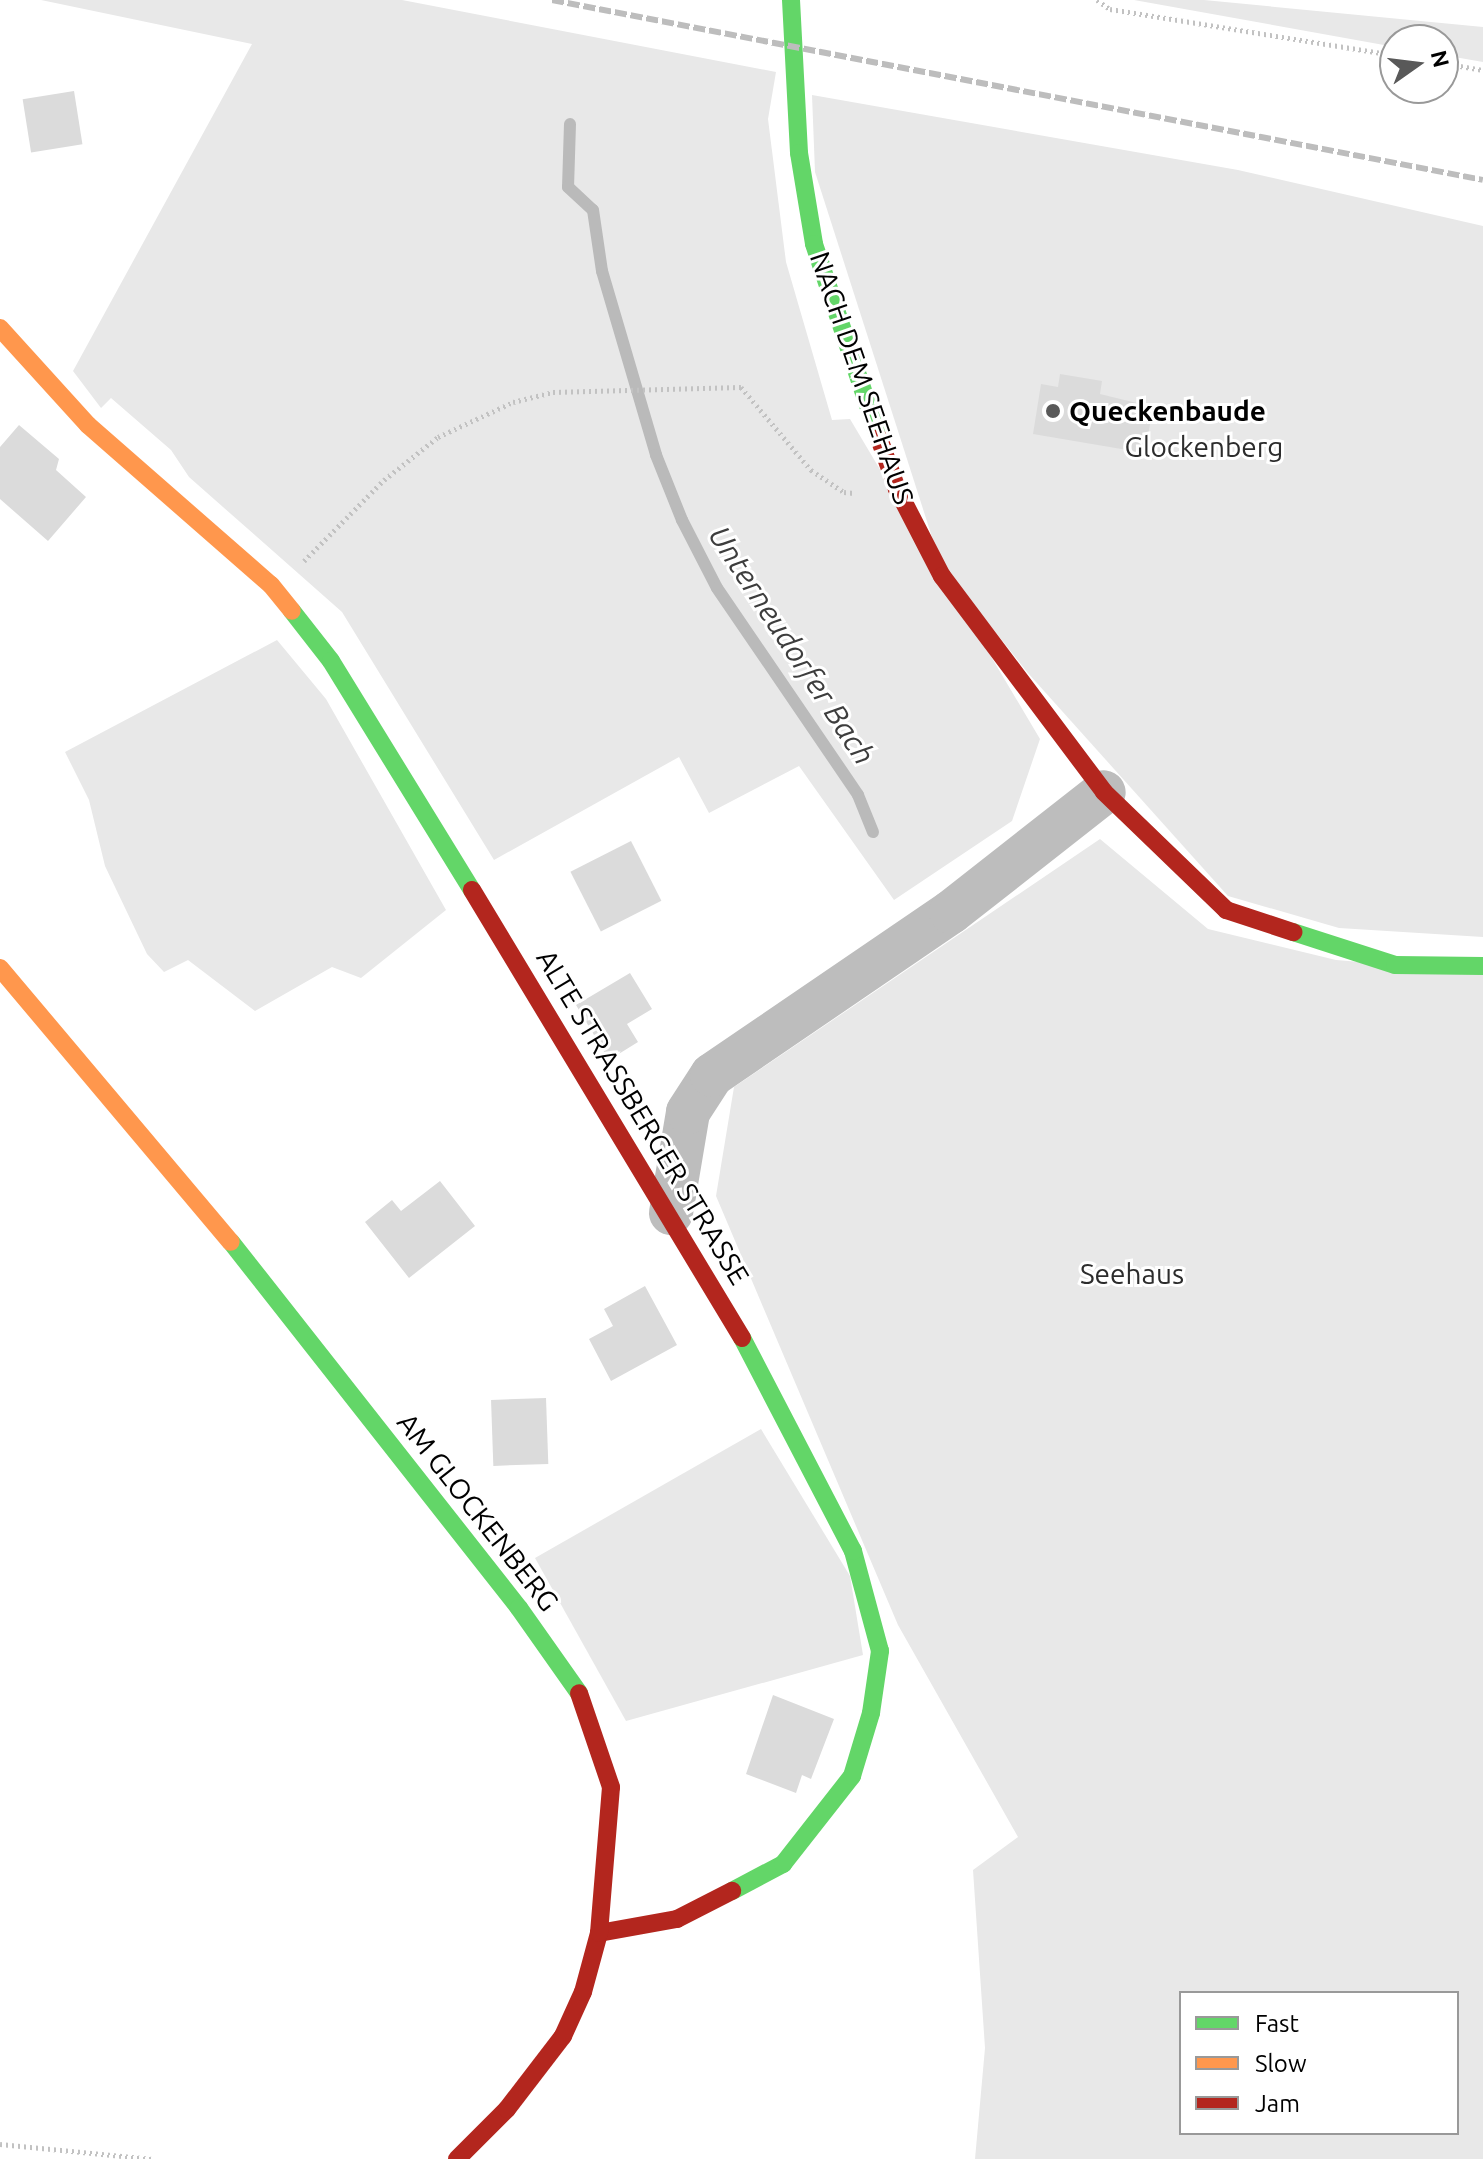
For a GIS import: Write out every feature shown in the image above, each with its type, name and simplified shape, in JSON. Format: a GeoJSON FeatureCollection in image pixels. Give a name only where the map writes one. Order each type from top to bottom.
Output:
{"type":"FeatureCollection","features":[{"type":"Feature","properties":{"kind":"street","name":"NACH DEM SEEHAUS"},"geometry":{"type":"LineString","coordinates":[[791,0],[799,153],[814,244],[897,489],[942,576],[1032,703],[1104,792],[1226,910],[1395,965],[1483,966]]}},
{"type":"Feature","properties":{"kind":"street","name":"ALTE STRASSBERGER STRASSE"},"geometry":{"type":"LineString","coordinates":[[0,328],[88,425],[271,585],[331,661],[671,1213],[763,1374],[853,1551],[880,1651],[871,1713],[852,1776],[783,1864],[677,1919],[599,1933]]}},
{"type":"Feature","properties":{"kind":"street"},"geometry":{"type":"LineString","coordinates":[[671,1213],[688,1112],[712,1075],[951,912],[1104,792]]}},
{"type":"Feature","properties":{"kind":"street","name":"AM GLOCKENBERG"},"geometry":{"type":"LineString","coordinates":[[0,968],[245,1258],[580,1694],[611,1787],[599,1933],[563,2036],[507,2109],[457,2159]]}},
{"type":"Feature","properties":{"kind":"path"},"geometry":{"type":"LineString","coordinates":[[1097,0],[1110,9],[1379,52]]}},
{"type":"Feature","properties":{"kind":"path"},"geometry":{"type":"LineString","coordinates":[[1459,66],[1483,70]]}},
{"type":"Feature","properties":{"kind":"path"},"geometry":{"type":"LineString","coordinates":[[271,585],[309,557],[384,480],[438,437],[513,402],[553,392],[645,387],[741,387],[811,470],[844,492],[897,489]]}},
{"type":"Feature","properties":{"kind":"path"},"geometry":{"type":"LineString","coordinates":[[0,2144],[152,2159]]}},
{"type":"Feature","properties":{"kind":"green space"},"geometry":{"type":"Polygon","coordinates":[[[41,0],[402,0],[776,72],[768,119],[786,262],[832,420],[850,419],[1040,739],[1012,821],[894,900],[799,766],[709,813],[679,757],[494,860],[342,612],[189,477],[171,450],[111,398],[101,408],[73,371],[252,44],[41,0]]]}},
{"type":"Feature","properties":{"kind":"green space"},"geometry":{"type":"Polygon","coordinates":[[[1134,0],[1204,0],[1452,24],[1379,24],[1379,44],[1134,0]]]}},
{"type":"Feature","properties":{"kind":"green space"},"geometry":{"type":"Polygon","coordinates":[[[1459,25],[1483,27],[1483,62],[1459,58],[1459,25]]]}},
{"type":"Feature","properties":{"kind":"green space","name":"Glockenberg"},"geometry":{"type":"Polygon","coordinates":[[[812,95],[1238,170],[1483,226],[1483,937],[1339,928],[1228,896],[1027,672],[940,562],[815,172],[812,95]]]}},
{"type":"Feature","properties":{"kind":"green space"},"geometry":{"type":"Polygon","coordinates":[[[277,640],[326,699],[446,910],[361,978],[332,967],[255,1011],[188,960],[164,972],[147,954],[105,866],[89,800],[65,752],[277,640]]]}},
{"type":"Feature","properties":{"kind":"green space","name":"Seehaus"},"geometry":{"type":"Polygon","coordinates":[[[1100,839],[1208,929],[1336,960],[1483,972],[1483,2159],[975,2159],[985,2048],[973,1870],[1018,1837],[898,1625],[716,1196],[734,1087],[1100,839]]]}},
{"type":"Feature","properties":{"kind":"green space"},"geometry":{"type":"Polygon","coordinates":[[[761,1429],[850,1576],[863,1655],[626,1721],[535,1558],[761,1429]]]}},
{"type":"Feature","properties":{"kind":"building"},"geometry":{"type":"Polygon","coordinates":[[[74,91],[82,144],[31,152],[23,99],[74,91]]]}},
{"type":"Feature","properties":{"kind":"building"},"geometry":{"type":"Polygon","coordinates":[[[1060,374],[1102,381],[1100,394],[1153,407],[1145,453],[1033,434],[1041,384],[1058,387],[1060,374]]]}},
{"type":"Feature","properties":{"kind":"building"},"geometry":{"type":"Polygon","coordinates":[[[19,425],[59,459],[56,470],[86,497],[48,541],[0,499],[0,447],[19,425]]]}},
{"type":"Feature","properties":{"kind":"building"},"geometry":{"type":"Polygon","coordinates":[[[631,841],[661,901],[601,932],[570,872],[631,841]]]}},
{"type":"Feature","properties":{"kind":"building"},"geometry":{"type":"Polygon","coordinates":[[[630,973],[652,1009],[627,1024],[638,1042],[609,1060],[576,1005],[630,973]]]}},
{"type":"Feature","properties":{"kind":"building"},"geometry":{"type":"Polygon","coordinates":[[[440,1181],[475,1226],[409,1278],[365,1222],[392,1200],[401,1211],[440,1181]]]}},
{"type":"Feature","properties":{"kind":"building"},"geometry":{"type":"Polygon","coordinates":[[[645,1286],[677,1345],[611,1381],[589,1339],[613,1326],[604,1309],[645,1286]]]}},
{"type":"Feature","properties":{"kind":"building"},"geometry":{"type":"Polygon","coordinates":[[[546,1398],[548,1464],[493,1466],[491,1400],[546,1398]]]}},
{"type":"Feature","properties":{"kind":"building"},"geometry":{"type":"Polygon","coordinates":[[[773,1695],[834,1719],[811,1779],[802,1775],[796,1793],[746,1774],[773,1695]]]}},
{"type":"Feature","properties":{"kind":"waterway","name":"Unterneudorfer Bach"},"geometry":{"type":"LineString","coordinates":[[570,124],[568,187],[593,210],[602,271],[656,455],[682,520],[717,588],[858,795],[873,832]]}},
{"type":"Feature","properties":{"kind":"railway"},"geometry":{"type":"LineString","coordinates":[[552,0],[1483,180]]}},
{"type":"Feature","properties":{"kind":"traffic: fast"},"geometry":{"type":"LineString","coordinates":[[791,0],[799,153],[814,244],[879,438]]}},
{"type":"Feature","properties":{"kind":"traffic: fast"},"geometry":{"type":"LineString","coordinates":[[292,611],[331,661],[472,890]]}},
{"type":"Feature","properties":{"kind":"traffic: fast"},"geometry":{"type":"LineString","coordinates":[[1293,932],[1395,965],[1483,966]]}},
{"type":"Feature","properties":{"kind":"traffic: fast"},"geometry":{"type":"LineString","coordinates":[[231,1242],[519,1608],[579,1693]]}},
{"type":"Feature","properties":{"kind":"traffic: fast"},"geometry":{"type":"LineString","coordinates":[[732,1891],[783,1864],[852,1776],[871,1713],[880,1651],[853,1551],[742,1338]]}},
{"type":"Feature","properties":{"kind":"traffic: slow"},"geometry":{"type":"LineString","coordinates":[[0,328],[88,425],[271,585],[292,611]]}},
{"type":"Feature","properties":{"kind":"traffic: slow"},"geometry":{"type":"LineString","coordinates":[[0,968],[231,1242]]}},
{"type":"Feature","properties":{"kind":"traffic: jam"},"geometry":{"type":"LineString","coordinates":[[879,438],[897,489],[942,576],[1104,792],[1226,910],[1293,932]]}},
{"type":"Feature","properties":{"kind":"traffic: jam"},"geometry":{"type":"LineString","coordinates":[[472,890],[742,1338]]}},
{"type":"Feature","properties":{"kind":"traffic: jam"},"geometry":{"type":"LineString","coordinates":[[457,2159],[507,2109],[563,2036],[583,1992],[599,1933],[611,1787],[579,1693]]}},
{"type":"Feature","properties":{"kind":"traffic: jam"},"geometry":{"type":"LineString","coordinates":[[599,1933],[677,1919],[732,1891]]}},
{"type":"Feature","properties":{"kind":"place","name":"Queckenbaude"},"geometry":{"type":"Point","coordinates":[1053,411]}}]}
